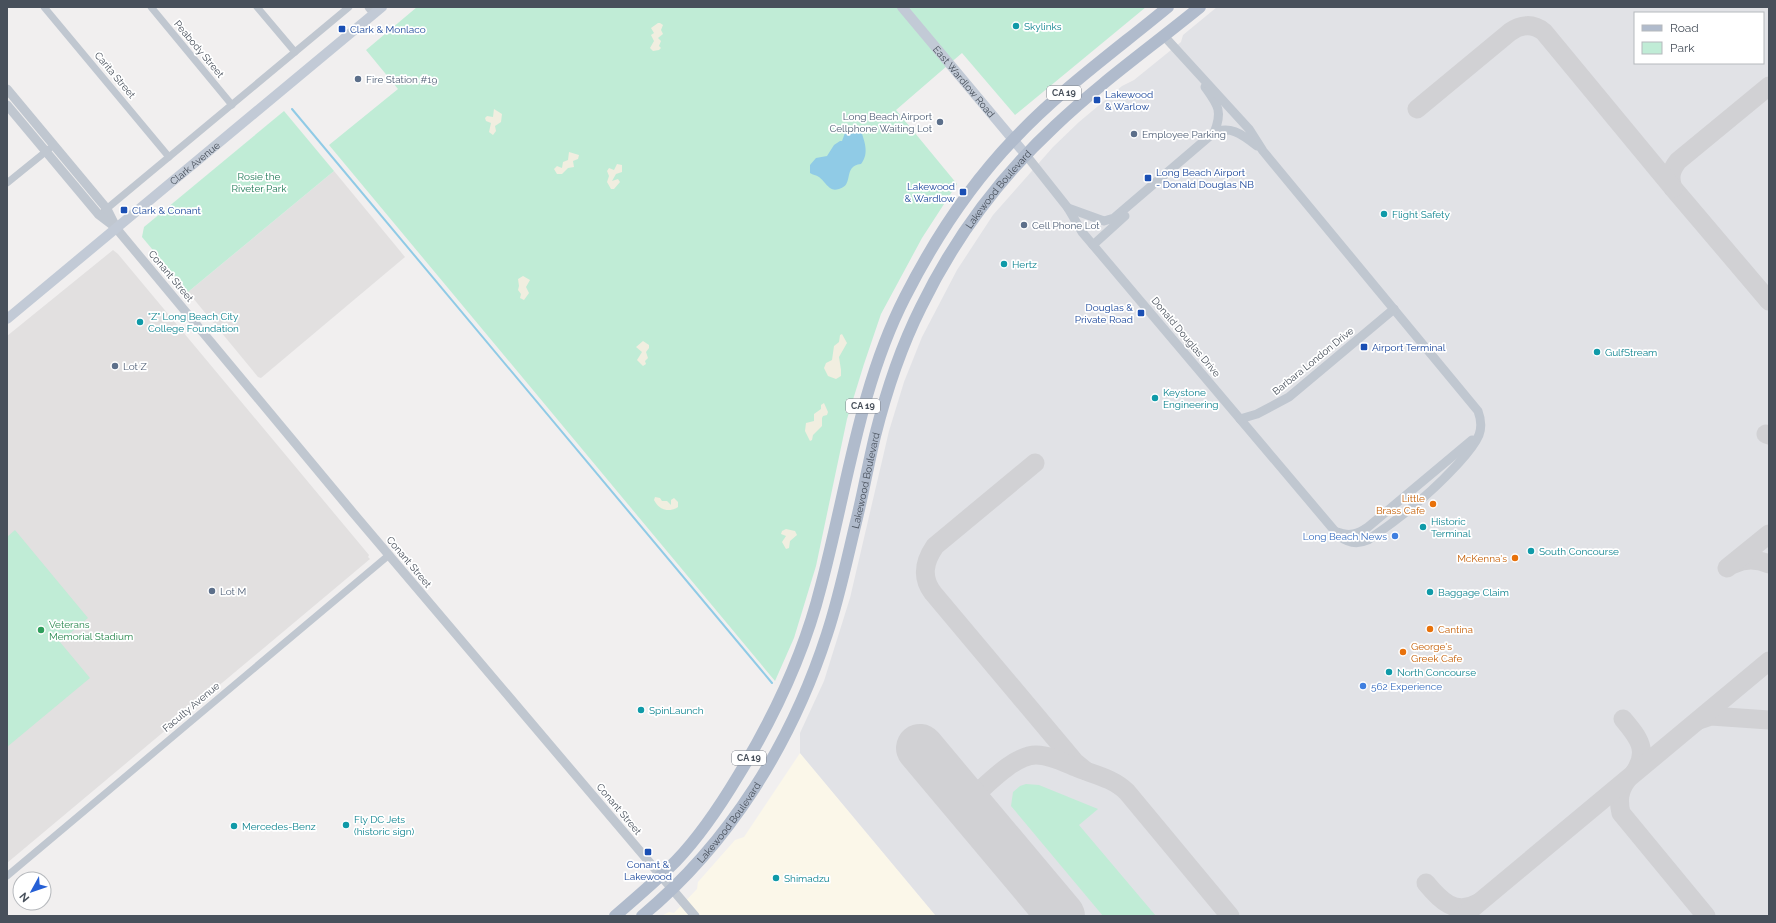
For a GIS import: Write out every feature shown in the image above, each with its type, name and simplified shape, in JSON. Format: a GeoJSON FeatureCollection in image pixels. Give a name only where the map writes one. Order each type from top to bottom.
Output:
{"type":"FeatureCollection","features":[{"type":"Feature","properties":{"kind":"main road","name":"East Wardlow Road"},"geometry":{"type":"LineString","coordinates":[[902,7],[1026,155]]}},
{"type":"Feature","properties":{"kind":"main road","name":"Lakewood Boulevard"},"geometry":{"type":"LineString","coordinates":[[615,916],[661,876],[678,859],[720,806],[751,754],[779,702],[809,628],[819,594],[867,391],[882,349],[904,298],[934,244],[959,206],[1013,140],[1070,87],[1168,7]]}},
{"type":"Feature","properties":{"kind":"main road","name":"Lakewood Boulevard"},"geometry":{"type":"LineString","coordinates":[[642,916],[672,890],[698,864],[739,811],[770,764],[797,711],[827,634],[856,524],[875,435],[886,397],[900,356],[921,306],[950,254],[974,218],[1002,182],[1054,127],[1200,7]]}},
{"type":"Feature","properties":{"kind":"main road","name":"Clark Avenue"},"geometry":{"type":"LineString","coordinates":[[7,319],[375,9]]}},
{"type":"Feature","properties":{"kind":"main road"},"geometry":{"type":"LineString","coordinates":[[779,702],[797,711]]}},
{"type":"Feature","properties":{"kind":"street","name":"Carita Street"},"geometry":{"type":"LineString","coordinates":[[44,7],[169,157]]}},
{"type":"Feature","properties":{"kind":"street","name":"Peabody Street"},"geometry":{"type":"LineString","coordinates":[[151,7],[232,105]]}},
{"type":"Feature","properties":{"kind":"street"},"geometry":{"type":"LineString","coordinates":[[257,7],[295,52]]}},
{"type":"Feature","properties":{"kind":"street","name":"Clark Avenue"},"geometry":{"type":"LineString","coordinates":[[99,215],[349,7]]}},
{"type":"Feature","properties":{"kind":"street"},"geometry":{"type":"LineString","coordinates":[[1164,36],[1201,79],[1217,103],[1219,114],[1214,133]]}},
{"type":"Feature","properties":{"kind":"street"},"geometry":{"type":"LineString","coordinates":[[1201,79],[1216,92],[1249,129],[1263,151],[1478,411],[1481,421],[1480,434],[1361,532],[1349,535],[1332,530]]}},
{"type":"Feature","properties":{"kind":"street","name":"Conant Street"},"geometry":{"type":"LineString","coordinates":[[7,89],[107,209],[116,228]]}},
{"type":"Feature","properties":{"kind":"street","name":"Conant Street"},"geometry":{"type":"LineString","coordinates":[[7,105],[99,215],[116,228],[389,555],[695,916]]}},
{"type":"Feature","properties":{"kind":"street"},"geometry":{"type":"LineString","coordinates":[[1068,208],[1104,221],[1114,218],[1214,133],[1222,130],[1235,131],[1263,151]]}},
{"type":"Feature","properties":{"kind":"street"},"geometry":{"type":"LineString","coordinates":[[7,183],[53,145]]}},
{"type":"Feature","properties":{"kind":"street","name":"Donald Douglas Drive"},"geometry":{"type":"LineString","coordinates":[[1026,155],[1068,208],[1082,232],[1332,530],[1344,540],[1352,543],[1361,543],[1398,520],[1442,480],[1466,455],[1480,434]]}},
{"type":"Feature","properties":{"kind":"street"},"geometry":{"type":"LineString","coordinates":[[1093,245],[1128,214],[1136,200]]}},
{"type":"Feature","properties":{"kind":"street","name":"Barbara London Drive"},"geometry":{"type":"LineString","coordinates":[[1240,419],[1257,414],[1289,397],[1394,309]]}},
{"type":"Feature","properties":{"kind":"street","name":"Faculty Avenue"},"geometry":{"type":"LineString","coordinates":[[7,876],[389,555]]}},
{"type":"Feature","properties":{"kind":"shaded area"},"geometry":{"type":"Polygon","coordinates":[[[1217,7],[1769,7],[1769,916],[936,916],[800,753],[800,733],[824,681],[850,598],[889,431],[904,382],[922,337],[957,270],[993,215],[1053,147],[1079,122],[1122,86],[1134,80],[1181,42],[1183,35],[1217,7]]]}},
{"type":"Feature","properties":{"kind":"shaded area"},"geometry":{"type":"Polygon","coordinates":[[[334,171],[405,257],[261,378],[258,377],[188,292],[334,171]]]}},
{"type":"Feature","properties":{"kind":"shaded area","name":"Lot M"},"geometry":{"type":"Polygon","coordinates":[[[113,250],[118,254],[369,555],[368,557],[370,559],[7,863],[7,336],[113,250]]]}},
{"type":"Feature","properties":{"kind":"shaded area"},"geometry":{"type":"Polygon","coordinates":[[[800,753],[936,916],[661,916],[669,912],[674,913],[697,889],[698,882],[735,840],[744,837],[800,753]]]}},
{"type":"Feature","properties":{"kind":"green space"},"geometry":{"type":"Polygon","coordinates":[[[417,7],[1146,7],[1015,115],[962,53],[896,110],[957,184],[922,238],[881,314],[847,419],[816,566],[794,638],[775,681],[329,145],[398,89],[366,50],[417,7]]]}},
{"type":"Feature","properties":{"kind":"green space","name":"Rosie the Riveter Park"},"geometry":{"type":"Polygon","coordinates":[[[284,111],[334,171],[188,292],[142,237],[144,227],[284,111]]]}},
{"type":"Feature","properties":{"kind":"green space","name":"Veterans Memorial Stadium"},"geometry":{"type":"Polygon","coordinates":[[[15,530],[88,618],[60,642],[90,678],[7,747],[7,537],[15,530]]]}},
{"type":"Feature","properties":{"kind":"green space"},"geometry":{"type":"Polygon","coordinates":[[[1026,784],[1039,785],[1098,809],[1079,825],[1156,916],[1103,916],[1011,806],[1013,792],[1020,786],[1026,784]]]}},
{"type":"Feature","properties":{"kind":"sand"},"geometry":{"type":"Polygon","coordinates":[[[658,23],[663,25],[661,30],[663,34],[658,38],[661,41],[659,46],[661,48],[653,51],[650,48],[654,41],[651,35],[654,33],[651,28],[658,23]]]}},
{"type":"Feature","properties":{"kind":"sand"},"geometry":{"type":"Polygon","coordinates":[[[494,109],[502,114],[501,122],[495,126],[496,131],[493,135],[489,132],[491,123],[486,121],[485,118],[487,116],[493,117],[494,109]]]}},
{"type":"Feature","properties":{"kind":"sand"},"geometry":{"type":"Polygon","coordinates":[[[569,152],[579,155],[578,159],[573,161],[574,167],[568,168],[562,174],[557,174],[554,169],[557,166],[562,168],[563,162],[568,160],[569,152]]]}},
{"type":"Feature","properties":{"kind":"sand"},"geometry":{"type":"Polygon","coordinates":[[[617,164],[622,165],[622,172],[616,174],[612,181],[618,179],[620,182],[614,189],[611,189],[607,182],[609,176],[607,171],[609,168],[614,170],[617,164]]]}},
{"type":"Feature","properties":{"kind":"sand"},"geometry":{"type":"Polygon","coordinates":[[[523,276],[530,280],[526,287],[529,293],[524,300],[520,298],[521,294],[518,290],[518,279],[523,276]]]}},
{"type":"Feature","properties":{"kind":"sand"},"geometry":{"type":"Polygon","coordinates":[[[842,334],[847,343],[839,357],[841,376],[836,379],[828,376],[824,368],[826,363],[832,360],[834,346],[839,342],[840,335],[842,334]]]}},
{"type":"Feature","properties":{"kind":"sand"},"geometry":{"type":"Polygon","coordinates":[[[643,341],[649,345],[649,348],[646,352],[648,358],[645,361],[646,364],[643,366],[637,360],[642,352],[636,347],[643,341]]]}},
{"type":"Feature","properties":{"kind":"sand"},"geometry":{"type":"Polygon","coordinates":[[[824,403],[828,412],[827,415],[823,416],[822,426],[813,435],[812,440],[810,441],[805,431],[806,423],[814,421],[814,414],[821,409],[821,405],[824,403]]]}},
{"type":"Feature","properties":{"kind":"sand"},"geometry":{"type":"Polygon","coordinates":[[[655,497],[660,498],[662,501],[667,501],[671,505],[671,500],[674,498],[678,502],[678,507],[671,510],[664,510],[656,503],[654,500],[655,497]]]}},
{"type":"Feature","properties":{"kind":"sand"},"geometry":{"type":"Polygon","coordinates":[[[786,529],[795,531],[797,535],[790,541],[789,548],[786,549],[782,542],[786,536],[781,534],[782,531],[786,529]]]}},
{"type":"Feature","properties":{"kind":"water"},"geometry":{"type":"Polygon","coordinates":[[[849,126],[856,126],[860,128],[866,151],[864,160],[861,164],[855,165],[852,168],[847,184],[844,187],[835,190],[831,189],[819,177],[810,173],[810,165],[816,158],[827,156],[834,145],[842,141],[849,126]]]}},
{"type":"Feature","properties":{"kind":"waterway"},"geometry":{"type":"LineString","coordinates":[[292,109],[772,683]]}},
{"type":"Feature","properties":{"kind":"taxiway"},"geometry":{"type":"LineString","coordinates":[[1417,109],[1514,29],[1523,26],[1536,27],[1544,32],[1673,188]]}},
{"type":"Feature","properties":{"kind":"taxiway"},"geometry":{"type":"LineString","coordinates":[[1769,86],[1678,161],[1672,171],[1671,177],[1673,188],[1769,301]]}},
{"type":"Feature","properties":{"kind":"taxiway"},"geometry":{"type":"LineString","coordinates":[[1035,463],[935,546],[928,558],[925,575],[929,587],[933,593],[1075,762],[1086,771]]}},
{"type":"Feature","properties":{"kind":"taxiway"},"geometry":{"type":"LineString","coordinates":[[1727,568],[1769,534]]}},
{"type":"Feature","properties":{"kind":"taxiway"},"geometry":{"type":"LineString","coordinates":[[1734,564],[1752,560],[1769,564]]}},
{"type":"Feature","properties":{"kind":"taxiway"},"geometry":{"type":"LineString","coordinates":[[1463,916],[1769,661]]}},
{"type":"Feature","properties":{"kind":"taxiway"},"geometry":{"type":"LineString","coordinates":[[1699,720],[1711,716],[1769,720]]}},
{"type":"Feature","properties":{"kind":"taxiway"},"geometry":{"type":"LineString","coordinates":[[1623,719],[1637,738],[1642,751],[1639,765],[1634,773]]}},
{"type":"Feature","properties":{"kind":"taxiway"},"geometry":{"type":"LineString","coordinates":[[966,803],[1008,766],[1027,756],[1047,756],[1105,778],[1127,792],[1230,916]]}},
{"type":"Feature","properties":{"kind":"taxiway"},"geometry":{"type":"LineString","coordinates":[[1627,780],[1622,788],[1620,796],[1621,813],[1706,916]]}},
{"type":"Feature","properties":{"kind":"taxiway"},"geometry":{"type":"LineString","coordinates":[[1426,883],[1443,900],[1455,907],[1470,907],[1478,903]]}},
{"type":"Feature","properties":{"kind":"runway"},"geometry":{"type":"LineString","coordinates":[[920,748],[1061,916]]}},
{"type":"Feature","properties":{"kind":"place","name":"Skylinks"},"geometry":{"type":"Point","coordinates":[1016,26]}},
{"type":"Feature","properties":{"kind":"place","name":"Clark & Monlaco"},"geometry":{"type":"Point","coordinates":[342,29]}},
{"type":"Feature","properties":{"kind":"place","name":"Fire Station #19"},"geometry":{"type":"Point","coordinates":[358,79]}},
{"type":"Feature","properties":{"kind":"place","name":"Lakewood & Warlow"},"geometry":{"type":"Point","coordinates":[1097,100]}},
{"type":"Feature","properties":{"kind":"place","name":"Long Beach Airport Cellphone Waiting Lot"},"geometry":{"type":"Point","coordinates":[940,122]}},
{"type":"Feature","properties":{"kind":"place","name":"Employee Parking"},"geometry":{"type":"Point","coordinates":[1134,134]}},
{"type":"Feature","properties":{"kind":"place","name":"Long Beach Airport - Donald Douglas NB"},"geometry":{"type":"Point","coordinates":[1148,178]}},
{"type":"Feature","properties":{"kind":"place","name":"Lakewood & Wardlow"},"geometry":{"type":"Point","coordinates":[963,192]}},
{"type":"Feature","properties":{"kind":"place","name":"Clark & Conant"},"geometry":{"type":"Point","coordinates":[124,210]}},
{"type":"Feature","properties":{"kind":"place","name":"Flight Safety"},"geometry":{"type":"Point","coordinates":[1384,214]}},
{"type":"Feature","properties":{"kind":"place","name":"Cell Phone Lot"},"geometry":{"type":"Point","coordinates":[1024,225]}},
{"type":"Feature","properties":{"kind":"place","name":"Hertz"},"geometry":{"type":"Point","coordinates":[1004,264]}},
{"type":"Feature","properties":{"kind":"place","name":"Douglas & Private Road"},"geometry":{"type":"Point","coordinates":[1141,313]}},
{"type":"Feature","properties":{"kind":"place","name":"\"Z\" Long Beach City College Foundation"},"geometry":{"type":"Point","coordinates":[140,322]}},
{"type":"Feature","properties":{"kind":"place","name":"Airport Terminal"},"geometry":{"type":"Point","coordinates":[1364,347]}},
{"type":"Feature","properties":{"kind":"place","name":"GulfStream"},"geometry":{"type":"Point","coordinates":[1597,352]}},
{"type":"Feature","properties":{"kind":"place","name":"Lot Z"},"geometry":{"type":"Point","coordinates":[115,366]}},
{"type":"Feature","properties":{"kind":"place","name":"Keystone Engineering"},"geometry":{"type":"Point","coordinates":[1155,398]}},
{"type":"Feature","properties":{"kind":"place","name":"Little Brass Cafe"},"geometry":{"type":"Point","coordinates":[1433,504]}},
{"type":"Feature","properties":{"kind":"place","name":"Historic Terminal"},"geometry":{"type":"Point","coordinates":[1423,527]}},
{"type":"Feature","properties":{"kind":"place","name":"Long Beach News"},"geometry":{"type":"Point","coordinates":[1395,536]}},
{"type":"Feature","properties":{"kind":"place","name":"South Concourse"},"geometry":{"type":"Point","coordinates":[1531,551]}},
{"type":"Feature","properties":{"kind":"place","name":"McKenna's"},"geometry":{"type":"Point","coordinates":[1515,558]}},
{"type":"Feature","properties":{"kind":"place","name":"Lot M"},"geometry":{"type":"Point","coordinates":[212,591]}},
{"type":"Feature","properties":{"kind":"place","name":"Baggage Claim"},"geometry":{"type":"Point","coordinates":[1430,592]}},
{"type":"Feature","properties":{"kind":"place","name":"Cantina"},"geometry":{"type":"Point","coordinates":[1430,629]}},
{"type":"Feature","properties":{"kind":"place","name":"Veterans Memorial Stadium"},"geometry":{"type":"Point","coordinates":[41,630]}},
{"type":"Feature","properties":{"kind":"place","name":"George's Greek Cafe"},"geometry":{"type":"Point","coordinates":[1403,652]}},
{"type":"Feature","properties":{"kind":"place","name":"North Concourse"},"geometry":{"type":"Point","coordinates":[1389,672]}},
{"type":"Feature","properties":{"kind":"place","name":"562 Experience"},"geometry":{"type":"Point","coordinates":[1363,686]}},
{"type":"Feature","properties":{"kind":"place","name":"SpinLaunch"},"geometry":{"type":"Point","coordinates":[641,710]}},
{"type":"Feature","properties":{"kind":"place","name":"Fly DC Jets (historic sign)"},"geometry":{"type":"Point","coordinates":[346,825]}},
{"type":"Feature","properties":{"kind":"place","name":"Mercedes-Benz"},"geometry":{"type":"Point","coordinates":[234,826]}},
{"type":"Feature","properties":{"kind":"place","name":"Conant & Lakewood"},"geometry":{"type":"Point","coordinates":[648,852]}},
{"type":"Feature","properties":{"kind":"place","name":"Shimadzu"},"geometry":{"type":"Point","coordinates":[776,878]}}]}
